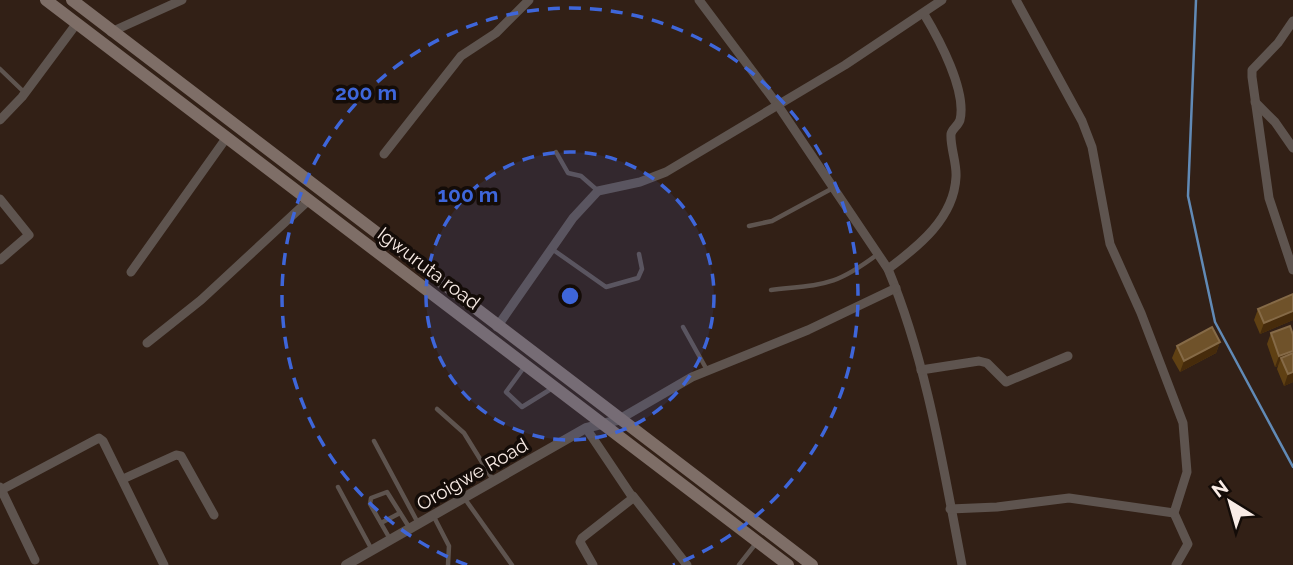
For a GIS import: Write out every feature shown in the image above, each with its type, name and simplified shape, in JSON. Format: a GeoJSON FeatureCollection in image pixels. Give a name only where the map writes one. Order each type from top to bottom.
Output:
{"type":"FeatureCollection","features":[{"type":"Feature","properties":{"kind":"main road","name":"Igwuruta road"},"geometry":{"type":"LineString","coordinates":[[46,0],[788,565]]}},
{"type":"Feature","properties":{"kind":"main road","name":"Igwuruta road"},"geometry":{"type":"LineString","coordinates":[[76,1],[111,32],[812,565]]}},
{"type":"Feature","properties":{"kind":"street"},"geometry":{"type":"LineString","coordinates":[[111,32],[182,0]]}},
{"type":"Feature","properties":{"kind":"street"},"geometry":{"type":"LineString","coordinates":[[384,154],[454,64],[496,33],[529,0]]}},
{"type":"Feature","properties":{"kind":"street"},"geometry":{"type":"LineString","coordinates":[[699,0],[777,104],[888,269],[921,370],[962,565]]}},
{"type":"Feature","properties":{"kind":"street"},"geometry":{"type":"LineString","coordinates":[[497,327],[552,248],[598,191],[640,182],[666,172],[943,0]]}},
{"type":"Feature","properties":{"kind":"street"},"geometry":{"type":"LineString","coordinates":[[1016,0],[1082,121],[1092,148],[1110,244],[1141,313],[1183,423],[1187,472],[1174,513],[1188,544],[1176,565]]}},
{"type":"Feature","properties":{"kind":"street"},"geometry":{"type":"LineString","coordinates":[[888,269],[926,238],[942,218],[956,188],[951,135],[960,119],[960,102],[947,56],[924,14]]}},
{"type":"Feature","properties":{"kind":"street"},"geometry":{"type":"LineString","coordinates":[[1293,21],[1278,43],[1252,70],[1269,198],[1293,270]]}},
{"type":"Feature","properties":{"kind":"street"},"geometry":{"type":"LineString","coordinates":[[0,120],[25,93],[77,23]]}},
{"type":"Feature","properties":{"kind":"street"},"geometry":{"type":"LineString","coordinates":[[1255,102],[1275,122],[1293,148]]}},
{"type":"Feature","properties":{"kind":"street"},"geometry":{"type":"LineString","coordinates":[[1259,129],[1275,122]]}},
{"type":"Feature","properties":{"kind":"street"},"geometry":{"type":"LineString","coordinates":[[131,272],[227,137]]}},
{"type":"Feature","properties":{"kind":"street"},"geometry":{"type":"LineString","coordinates":[[0,199],[29,235],[0,260]]}},
{"type":"Feature","properties":{"kind":"street"},"geometry":{"type":"LineString","coordinates":[[147,343],[201,300],[309,200]]}},
{"type":"Feature","properties":{"kind":"street"},"geometry":{"type":"LineString","coordinates":[[618,420],[707,371],[808,330],[896,288]]}},
{"type":"Feature","properties":{"kind":"street"},"geometry":{"type":"LineString","coordinates":[[921,370],[979,361],[987,363],[1006,382],[1068,356]]}},
{"type":"Feature","properties":{"kind":"street","name":"Oroigwe Road"},"geometry":{"type":"LineString","coordinates":[[345,565],[586,428],[600,422],[618,420]]}},
{"type":"Feature","properties":{"kind":"street"},"geometry":{"type":"LineString","coordinates":[[586,428],[633,496],[687,565]]}},
{"type":"Feature","properties":{"kind":"street"},"geometry":{"type":"LineString","coordinates":[[34,560],[1,488],[99,438],[164,565]]}},
{"type":"Feature","properties":{"kind":"street"},"geometry":{"type":"LineString","coordinates":[[122,479],[176,455],[181,456],[202,488],[214,515]]}},
{"type":"Feature","properties":{"kind":"street"},"geometry":{"type":"LineString","coordinates":[[593,565],[580,542],[582,538],[632,500],[633,496]]}},
{"type":"Feature","properties":{"kind":"street"},"geometry":{"type":"LineString","coordinates":[[950,509],[997,508],[1069,498],[1174,513]]}},
{"type":"Feature","properties":{"kind":"lane"},"geometry":{"type":"LineString","coordinates":[[0,69],[25,93]]}},
{"type":"Feature","properties":{"kind":"lane"},"geometry":{"type":"LineString","coordinates":[[556,152],[568,173],[584,178],[598,191]]}},
{"type":"Feature","properties":{"kind":"lane"},"geometry":{"type":"LineString","coordinates":[[749,226],[772,221],[834,188]]}},
{"type":"Feature","properties":{"kind":"lane"},"geometry":{"type":"LineString","coordinates":[[552,248],[606,287],[638,278],[642,269],[639,254]]}},
{"type":"Feature","properties":{"kind":"lane"},"geometry":{"type":"LineString","coordinates":[[771,290],[824,285],[852,273],[878,254]]}},
{"type":"Feature","properties":{"kind":"lane"},"geometry":{"type":"LineString","coordinates":[[683,327],[707,371]]}},
{"type":"Feature","properties":{"kind":"lane"},"geometry":{"type":"LineString","coordinates":[[526,366],[506,392],[522,407],[554,387]]}},
{"type":"Feature","properties":{"kind":"lane"},"geometry":{"type":"LineString","coordinates":[[436,409],[464,433],[494,481]]}},
{"type":"Feature","properties":{"kind":"lane"},"geometry":{"type":"LineString","coordinates":[[374,441],[414,526]]}},
{"type":"Feature","properties":{"kind":"lane"},"geometry":{"type":"LineString","coordinates":[[338,487],[372,550]]}},
{"type":"Feature","properties":{"kind":"lane"},"geometry":{"type":"LineString","coordinates":[[391,540],[370,501],[384,491],[389,494],[400,513],[414,526]]}},
{"type":"Feature","properties":{"kind":"lane"},"geometry":{"type":"LineString","coordinates":[[465,499],[512,565]]}},
{"type":"Feature","properties":{"kind":"lane"},"geometry":{"type":"LineString","coordinates":[[381,523],[400,513]]}},
{"type":"Feature","properties":{"kind":"lane"},"geometry":{"type":"LineString","coordinates":[[433,516],[449,546],[448,565]]}},
{"type":"Feature","properties":{"kind":"lane"},"geometry":{"type":"LineString","coordinates":[[739,565],[757,542]]}},
{"type":"Feature","properties":{"kind":"building"},"geometry":{"type":"Polygon","coordinates":[[[1293,294],[1293,311],[1264,323],[1258,309],[1293,294]]]}},
{"type":"Feature","properties":{"kind":"building"},"geometry":{"type":"Polygon","coordinates":[[[1290,326],[1293,351],[1279,356],[1271,333],[1290,326]]]}},
{"type":"Feature","properties":{"kind":"building"},"geometry":{"type":"Polygon","coordinates":[[[1212,327],[1220,342],[1184,361],[1177,346],[1212,327]]]}},
{"type":"Feature","properties":{"kind":"building"},"geometry":{"type":"Polygon","coordinates":[[[1293,353],[1293,372],[1288,374],[1281,358],[1293,353]]]}},
{"type":"Feature","properties":{"kind":"waterway"},"geometry":{"type":"LineString","coordinates":[[1196,0],[1188,196],[1215,322],[1293,467]]}}]}
